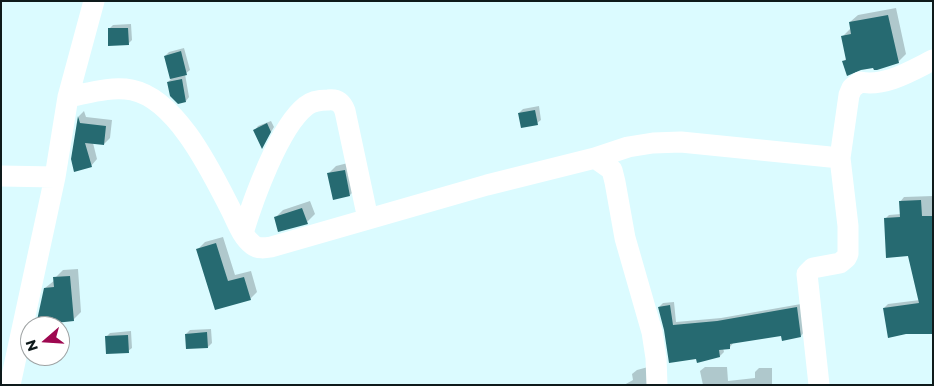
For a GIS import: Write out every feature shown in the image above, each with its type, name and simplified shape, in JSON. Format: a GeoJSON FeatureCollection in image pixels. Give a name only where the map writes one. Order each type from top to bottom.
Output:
{"type":"FeatureCollection","features":[{"type":"Feature","properties":{"kind":"street"},"geometry":{"type":"LineString","coordinates":[[10,385],[54,177],[68,97],[94,1]]}},
{"type":"Feature","properties":{"kind":"street"},"geometry":{"type":"LineString","coordinates":[[819,385],[806,274],[813,268],[835,264],[846,258],[848,226],[840,158],[849,95],[852,88],[860,82],[870,84],[900,76],[933,60]]}},
{"type":"Feature","properties":{"kind":"street"},"geometry":{"type":"LineString","coordinates":[[68,97],[110,89],[131,90],[149,95],[165,108],[190,139],[216,181],[243,233],[254,246],[261,248],[271,247],[487,185],[595,158],[628,147],[681,142],[840,158]]}},
{"type":"Feature","properties":{"kind":"street"},"geometry":{"type":"LineString","coordinates":[[243,233],[275,149],[292,122],[307,105],[330,99],[341,103],[345,111],[368,219]]}},
{"type":"Feature","properties":{"kind":"street"},"geometry":{"type":"LineString","coordinates":[[595,158],[612,170],[625,238],[652,332],[656,358],[657,385]]}},
{"type":"Feature","properties":{"kind":"street"},"geometry":{"type":"LineString","coordinates":[[1,176],[54,177]]}},
{"type":"Feature","properties":{"kind":"building"},"geometry":{"type":"Polygon","coordinates":[[[888,15],[899,63],[877,70],[873,68],[861,70],[847,76],[842,61],[846,60],[841,36],[851,34],[849,22],[888,15]]]}},
{"type":"Feature","properties":{"kind":"building"},"geometry":{"type":"Polygon","coordinates":[[[108,28],[128,28],[129,45],[108,46],[108,28]]]}},
{"type":"Feature","properties":{"kind":"building"},"geometry":{"type":"Polygon","coordinates":[[[181,51],[187,75],[170,79],[164,56],[181,51]]]}},
{"type":"Feature","properties":{"kind":"building"},"geometry":{"type":"Polygon","coordinates":[[[182,79],[186,102],[178,104],[170,96],[167,82],[182,79]]]}},
{"type":"Feature","properties":{"kind":"building"},"geometry":{"type":"Polygon","coordinates":[[[535,110],[538,125],[521,128],[518,113],[535,110]]]}},
{"type":"Feature","properties":{"kind":"building"},"geometry":{"type":"Polygon","coordinates":[[[78,116],[80,123],[106,126],[104,145],[85,143],[92,167],[74,172],[71,159],[78,116]]]}},
{"type":"Feature","properties":{"kind":"building"},"geometry":{"type":"Polygon","coordinates":[[[267,123],[271,132],[262,149],[253,130],[267,123]]]}},
{"type":"Feature","properties":{"kind":"building"},"geometry":{"type":"Polygon","coordinates":[[[345,170],[350,196],[333,200],[327,173],[345,170]]]}},
{"type":"Feature","properties":{"kind":"building"},"geometry":{"type":"Polygon","coordinates":[[[921,200],[922,216],[933,216],[933,334],[906,334],[888,338],[883,308],[919,303],[908,256],[886,258],[884,218],[900,217],[899,201],[921,200]]]}},
{"type":"Feature","properties":{"kind":"building"},"geometry":{"type":"Polygon","coordinates":[[[302,208],[308,224],[278,232],[274,217],[302,208]]]}},
{"type":"Feature","properties":{"kind":"building"},"geometry":{"type":"Polygon","coordinates":[[[216,243],[228,281],[244,277],[251,300],[215,310],[196,249],[216,243]]]}},
{"type":"Feature","properties":{"kind":"building"},"geometry":{"type":"Polygon","coordinates":[[[70,276],[74,321],[70,321],[70,316],[38,316],[44,288],[54,287],[53,277],[70,276]]]}},
{"type":"Feature","properties":{"kind":"building"},"geometry":{"type":"Polygon","coordinates":[[[670,305],[673,325],[717,321],[797,307],[801,337],[782,341],[781,336],[730,344],[730,349],[719,350],[720,357],[697,363],[696,359],[669,363],[658,307],[670,305]]]}},
{"type":"Feature","properties":{"kind":"building"},"geometry":{"type":"Polygon","coordinates":[[[207,332],[208,348],[186,349],[185,334],[207,332]]]}},
{"type":"Feature","properties":{"kind":"building"},"geometry":{"type":"Polygon","coordinates":[[[128,335],[129,353],[106,354],[105,336],[128,335]]]}}]}
